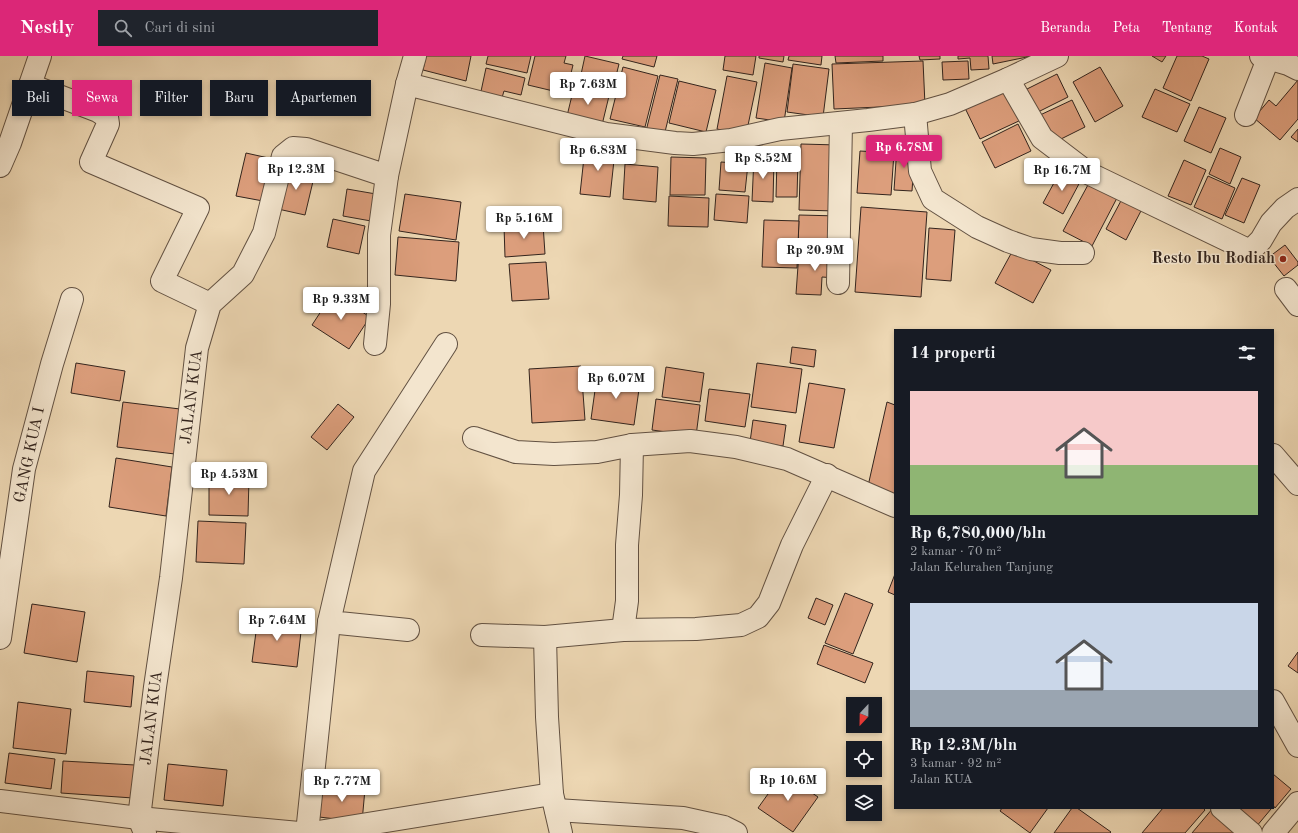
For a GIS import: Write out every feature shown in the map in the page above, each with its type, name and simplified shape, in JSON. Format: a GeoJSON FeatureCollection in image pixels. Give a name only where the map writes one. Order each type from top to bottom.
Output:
{"type":"FeatureCollection","features":[{"type":"Feature","properties":{"kind":"street"},"geometry":{"type":"LineString","coordinates":[[32,80],[40,56]]}},
{"type":"Feature","properties":{"kind":"street"},"geometry":{"type":"LineString","coordinates":[[375,344],[379,304],[379,235],[387,176],[407,84],[415,56]]}},
{"type":"Feature","properties":{"kind":"street"},"geometry":{"type":"LineString","coordinates":[[407,84],[606,134],[693,144],[731,140],[780,129],[915,114],[950,104],[1008,80],[1054,57]]}},
{"type":"Feature","properties":{"kind":"street"},"geometry":{"type":"LineString","coordinates":[[1246,115],[1264,57],[1288,64],[1298,70]]}},
{"type":"Feature","properties":{"kind":"street"},"geometry":{"type":"LineString","coordinates":[[1008,80],[1042,138],[1088,173],[1250,251],[1261,240],[1271,223],[1285,208],[1298,199]]}},
{"type":"Feature","properties":{"kind":"street"},"geometry":{"type":"LineString","coordinates":[[64,98],[98,111],[107,117],[108,124],[91,162],[198,208],[162,281],[210,304],[243,274],[264,233],[283,156],[293,148],[306,149],[387,176]]}},
{"type":"Feature","properties":{"kind":"street"},"geometry":{"type":"LineString","coordinates":[[915,114],[920,171],[933,200],[977,227],[1014,243],[1031,249],[1060,253],[1083,253]]}},
{"type":"Feature","properties":{"kind":"street"},"geometry":{"type":"LineString","coordinates":[[0,166],[19,116]]}},
{"type":"Feature","properties":{"kind":"street"},"geometry":{"type":"LineString","coordinates":[[838,283],[842,123]]}},
{"type":"Feature","properties":{"kind":"street","name":"GANG KUA I"},"geometry":{"type":"LineString","coordinates":[[0,638],[24,469],[52,364],[72,299]]}},
{"type":"Feature","properties":{"kind":"street","name":"JALAN KUA"},"geometry":{"type":"LineString","coordinates":[[142,825],[155,687],[171,578],[197,348],[210,304]]}},
{"type":"Feature","properties":{"kind":"street"},"geometry":{"type":"LineString","coordinates":[[307,833],[329,622],[364,471],[446,344]]}},
{"type":"Feature","properties":{"kind":"street"},"geometry":{"type":"LineString","coordinates":[[474,438],[516,452],[554,454],[597,452],[632,444],[690,441],[736,447],[787,459],[894,506]]}},
{"type":"Feature","properties":{"kind":"street"},"geometry":{"type":"LineString","coordinates":[[623,630],[627,601],[627,545],[631,494],[632,444]]}},
{"type":"Feature","properties":{"kind":"street"},"geometry":{"type":"LineString","coordinates":[[1274,456],[1298,484]]}},
{"type":"Feature","properties":{"kind":"street"},"geometry":{"type":"LineString","coordinates":[[482,635],[545,637],[623,630],[696,629],[741,625],[758,617],[769,602],[792,545],[827,476]]}},
{"type":"Feature","properties":{"kind":"street"},"geometry":{"type":"LineString","coordinates":[[329,622],[408,630]]}},
{"type":"Feature","properties":{"kind":"street"},"geometry":{"type":"LineString","coordinates":[[545,637],[546,717],[554,802],[561,833]]}},
{"type":"Feature","properties":{"kind":"street"},"geometry":{"type":"LineString","coordinates":[[1274,703],[1298,746]]}},
{"type":"Feature","properties":{"kind":"street"},"geometry":{"type":"LineString","coordinates":[[0,801],[105,812],[142,825],[299,833]]}},
{"type":"Feature","properties":{"kind":"street"},"geometry":{"type":"LineString","coordinates":[[312,833],[554,802],[683,818],[724,827],[736,833]]}},
{"type":"Feature","properties":{"kind":"street"},"geometry":{"type":"LineString","coordinates":[[1273,833],[1298,803]]}},
{"type":"Feature","properties":{"kind":"street"},"geometry":{"type":"LineString","coordinates":[[1223,809],[1251,833]]}},
{"type":"Feature","properties":{"kind":"building"},"geometry":{"type":"Polygon","coordinates":[[[426,56],[471,56],[466,81],[423,70],[426,56]]]}},
{"type":"Feature","properties":{"kind":"building"},"geometry":{"type":"Polygon","coordinates":[[[488,56],[531,56],[527,73],[486,64],[488,56]]]}},
{"type":"Feature","properties":{"kind":"building"},"geometry":{"type":"Polygon","coordinates":[[[535,56],[566,56],[564,63],[573,65],[566,94],[528,85],[535,56]]]}},
{"type":"Feature","properties":{"kind":"building"},"geometry":{"type":"Polygon","coordinates":[[[585,56],[619,64],[613,88],[580,79],[585,56]]]}},
{"type":"Feature","properties":{"kind":"building"},"geometry":{"type":"Polygon","coordinates":[[[623,56],[657,56],[654,67],[622,59],[623,56]]]}},
{"type":"Feature","properties":{"kind":"building"},"geometry":{"type":"Polygon","coordinates":[[[725,56],[756,56],[753,75],[723,70],[725,56]]]}},
{"type":"Feature","properties":{"kind":"building"},"geometry":{"type":"Polygon","coordinates":[[[759,56],[784,56],[783,62],[759,58],[759,56]]]}},
{"type":"Feature","properties":{"kind":"building"},"geometry":{"type":"Polygon","coordinates":[[[789,56],[822,56],[821,65],[788,60],[789,56]]]}},
{"type":"Feature","properties":{"kind":"building"},"geometry":{"type":"Polygon","coordinates":[[[835,56],[883,56],[883,61],[836,63],[835,56]]]}},
{"type":"Feature","properties":{"kind":"building"},"geometry":{"type":"Polygon","coordinates":[[[919,56],[940,56],[940,59],[920,60],[919,56]]]}},
{"type":"Feature","properties":{"kind":"building"},"geometry":{"type":"Polygon","coordinates":[[[958,56],[988,56],[989,69],[971,70],[970,58],[958,59],[958,56]]]}},
{"type":"Feature","properties":{"kind":"building"},"geometry":{"type":"Polygon","coordinates":[[[992,56],[1032,56],[993,64],[992,56]]]}},
{"type":"Feature","properties":{"kind":"building"},"geometry":{"type":"Polygon","coordinates":[[[1152,56],[1166,56],[1162,62],[1152,56]]]}},
{"type":"Feature","properties":{"kind":"building"},"geometry":{"type":"Polygon","coordinates":[[[1177,56],[1202,56],[1209,59],[1191,101],[1163,88],[1177,56]]]}},
{"type":"Feature","properties":{"kind":"building"},"geometry":{"type":"Polygon","coordinates":[[[923,61],[925,105],[834,109],[832,64],[923,61]]]}},
{"type":"Feature","properties":{"kind":"building"},"geometry":{"type":"Polygon","coordinates":[[[968,61],[969,79],[943,80],[942,62],[968,61]]]}},
{"type":"Feature","properties":{"kind":"building"},"geometry":{"type":"Polygon","coordinates":[[[765,63],[792,68],[784,122],[756,118],[765,63]]]}},
{"type":"Feature","properties":{"kind":"building"},"geometry":{"type":"Polygon","coordinates":[[[793,64],[829,69],[823,117],[787,112],[793,64]]]}},
{"type":"Feature","properties":{"kind":"building"},"geometry":{"type":"Polygon","coordinates":[[[623,67],[658,76],[645,127],[610,119],[623,67]]]}},
{"type":"Feature","properties":{"kind":"building"},"geometry":{"type":"Polygon","coordinates":[[[1100,67],[1123,106],[1095,122],[1073,82],[1100,67]]]}},
{"type":"Feature","properties":{"kind":"building"},"geometry":{"type":"Polygon","coordinates":[[[486,68],[525,78],[521,95],[504,91],[501,101],[480,96],[486,68]]]}},
{"type":"Feature","properties":{"kind":"building"},"geometry":{"type":"Polygon","coordinates":[[[1057,74],[1068,97],[1034,114],[1023,91],[1057,74]]]}},
{"type":"Feature","properties":{"kind":"building"},"geometry":{"type":"Polygon","coordinates":[[[660,75],[678,79],[663,140],[645,135],[660,75]]]}},
{"type":"Feature","properties":{"kind":"building"},"geometry":{"type":"Polygon","coordinates":[[[727,76],[757,82],[746,135],[717,129],[727,76]]]}},
{"type":"Feature","properties":{"kind":"building"},"geometry":{"type":"Polygon","coordinates":[[[1298,80],[1298,119],[1280,140],[1254,118],[1269,100],[1276,106],[1298,80]]]}},
{"type":"Feature","properties":{"kind":"building"},"geometry":{"type":"Polygon","coordinates":[[[679,81],[716,90],[706,132],[669,123],[679,81]]]}},
{"type":"Feature","properties":{"kind":"building"},"geometry":{"type":"Polygon","coordinates":[[[574,87],[609,96],[602,125],[567,116],[574,87]]]}},
{"type":"Feature","properties":{"kind":"building"},"geometry":{"type":"Polygon","coordinates":[[[1006,88],[1021,120],[980,139],[965,108],[1006,88]]]}},
{"type":"Feature","properties":{"kind":"building"},"geometry":{"type":"Polygon","coordinates":[[[1155,89],[1190,104],[1177,132],[1142,117],[1155,89]]]}},
{"type":"Feature","properties":{"kind":"building"},"geometry":{"type":"Polygon","coordinates":[[[1072,100],[1085,127],[1051,144],[1038,116],[1072,100]]]}},
{"type":"Feature","properties":{"kind":"building"},"geometry":{"type":"Polygon","coordinates":[[[1199,107],[1226,118],[1211,153],[1184,141],[1199,107]]]}},
{"type":"Feature","properties":{"kind":"building"},"geometry":{"type":"Polygon","coordinates":[[[1018,124],[1031,151],[995,168],[982,142],[1018,124]]]}},
{"type":"Feature","properties":{"kind":"building"},"geometry":{"type":"Polygon","coordinates":[[[1298,129],[1298,142],[1291,137],[1298,129]]]}},
{"type":"Feature","properties":{"kind":"building"},"geometry":{"type":"Polygon","coordinates":[[[801,144],[838,145],[836,211],[799,210],[801,144]]]}},
{"type":"Feature","properties":{"kind":"building"},"geometry":{"type":"Polygon","coordinates":[[[897,147],[915,148],[912,191],[894,190],[897,147]]]}},
{"type":"Feature","properties":{"kind":"building"},"geometry":{"type":"Polygon","coordinates":[[[585,148],[615,151],[610,197],[580,194],[585,148]]]}},
{"type":"Feature","properties":{"kind":"building"},"geometry":{"type":"Polygon","coordinates":[[[1220,148],[1241,157],[1230,184],[1209,174],[1220,148]]]}},
{"type":"Feature","properties":{"kind":"building"},"geometry":{"type":"Polygon","coordinates":[[[860,151],[894,153],[891,195],[857,193],[860,151]]]}},
{"type":"Feature","properties":{"kind":"building"},"geometry":{"type":"Polygon","coordinates":[[[246,153],[273,159],[263,201],[236,196],[246,153]]]}},
{"type":"Feature","properties":{"kind":"building"},"geometry":{"type":"Polygon","coordinates":[[[671,157],[706,158],[705,195],[670,195],[671,157]]]}},
{"type":"Feature","properties":{"kind":"building"},"geometry":{"type":"Polygon","coordinates":[[[754,157],[774,158],[773,202],[752,201],[754,157]]]}},
{"type":"Feature","properties":{"kind":"building"},"geometry":{"type":"Polygon","coordinates":[[[777,158],[798,159],[797,197],[776,197],[777,158]]]}},
{"type":"Feature","properties":{"kind":"building"},"geometry":{"type":"Polygon","coordinates":[[[1184,160],[1206,170],[1191,205],[1168,196],[1184,160]]]}},
{"type":"Feature","properties":{"kind":"building"},"geometry":{"type":"Polygon","coordinates":[[[721,162],[748,164],[745,192],[719,190],[721,162]]]}},
{"type":"Feature","properties":{"kind":"building"},"geometry":{"type":"Polygon","coordinates":[[[625,164],[658,167],[656,202],[623,199],[625,164]]]}},
{"type":"Feature","properties":{"kind":"building"},"geometry":{"type":"Polygon","coordinates":[[[288,167],[315,173],[305,215],[278,209],[288,167]]]}},
{"type":"Feature","properties":{"kind":"building"},"geometry":{"type":"Polygon","coordinates":[[[1061,170],[1081,180],[1063,214],[1043,203],[1061,170]]]}},
{"type":"Feature","properties":{"kind":"building"},"geometry":{"type":"Polygon","coordinates":[[[1208,176],[1235,188],[1222,219],[1194,207],[1208,176]]]}},
{"type":"Feature","properties":{"kind":"building"},"geometry":{"type":"Polygon","coordinates":[[[1242,178],[1260,185],[1244,223],[1225,215],[1242,178]]]}},
{"type":"Feature","properties":{"kind":"building"},"geometry":{"type":"Polygon","coordinates":[[[1089,183],[1117,198],[1092,246],[1063,231],[1089,183]]]}},
{"type":"Feature","properties":{"kind":"building"},"geometry":{"type":"Polygon","coordinates":[[[347,189],[376,194],[371,221],[343,216],[347,189]]]}},
{"type":"Feature","properties":{"kind":"building"},"geometry":{"type":"Polygon","coordinates":[[[405,194],[461,202],[456,240],[399,231],[405,194]]]}},
{"type":"Feature","properties":{"kind":"building"},"geometry":{"type":"Polygon","coordinates":[[[716,194],[749,196],[747,223],[714,220],[716,194]]]}},
{"type":"Feature","properties":{"kind":"building"},"geometry":{"type":"Polygon","coordinates":[[[669,196],[709,198],[708,227],[668,226],[669,196]]]}},
{"type":"Feature","properties":{"kind":"building"},"geometry":{"type":"Polygon","coordinates":[[[1123,197],[1143,207],[1126,240],[1106,229],[1123,197]]]}},
{"type":"Feature","properties":{"kind":"building"},"geometry":{"type":"Polygon","coordinates":[[[861,207],[927,212],[921,297],[855,292],[861,207]]]}},
{"type":"Feature","properties":{"kind":"building"},"geometry":{"type":"Polygon","coordinates":[[[799,215],[839,216],[838,249],[798,247],[799,215]]]}},
{"type":"Feature","properties":{"kind":"building"},"geometry":{"type":"Polygon","coordinates":[[[333,219],[365,226],[359,254],[327,247],[333,219]]]}},
{"type":"Feature","properties":{"kind":"building"},"geometry":{"type":"Polygon","coordinates":[[[764,220],[799,221],[797,268],[762,267],[764,220]]]}},
{"type":"Feature","properties":{"kind":"building"},"geometry":{"type":"Polygon","coordinates":[[[543,224],[545,254],[505,257],[504,226],[543,224]]]}},
{"type":"Feature","properties":{"kind":"building"},"geometry":{"type":"Polygon","coordinates":[[[929,228],[955,230],[951,281],[926,279],[929,228]]]}},
{"type":"Feature","properties":{"kind":"building"},"geometry":{"type":"Polygon","coordinates":[[[398,237],[459,242],[456,281],[395,275],[398,237]]]}},
{"type":"Feature","properties":{"kind":"building","name":"Resto Ibu Rodiah"},"geometry":{"type":"Polygon","coordinates":[[[1285,245],[1298,262],[1298,265],[1284,276],[1269,257],[1285,245]]]}},
{"type":"Feature","properties":{"kind":"building"},"geometry":{"type":"Polygon","coordinates":[[[1013,250],[1051,270],[1033,303],[995,283],[1013,250]]]}},
{"type":"Feature","properties":{"kind":"building"},"geometry":{"type":"Polygon","coordinates":[[[799,252],[837,254],[836,278],[822,277],[821,295],[796,294],[799,252]]]}},
{"type":"Feature","properties":{"kind":"building"},"geometry":{"type":"Polygon","coordinates":[[[546,262],[549,299],[512,301],[509,264],[546,262]]]}},
{"type":"Feature","properties":{"kind":"building"},"geometry":{"type":"Polygon","coordinates":[[[333,293],[370,317],[349,349],[312,325],[333,293]]]}},
{"type":"Feature","properties":{"kind":"building"},"geometry":{"type":"Polygon","coordinates":[[[792,347],[816,350],[814,367],[790,363],[792,347]]]}},
{"type":"Feature","properties":{"kind":"building"},"geometry":{"type":"Polygon","coordinates":[[[76,363],[125,371],[120,401],[71,393],[76,363]]]}},
{"type":"Feature","properties":{"kind":"building"},"geometry":{"type":"Polygon","coordinates":[[[757,363],[802,369],[796,413],[751,407],[757,363]]]}},
{"type":"Feature","properties":{"kind":"building"},"geometry":{"type":"Polygon","coordinates":[[[581,366],[585,420],[532,423],[529,369],[581,366]]]}},
{"type":"Feature","properties":{"kind":"building"},"geometry":{"type":"Polygon","coordinates":[[[666,367],[704,373],[700,402],[662,397],[666,367]]]}},
{"type":"Feature","properties":{"kind":"building"},"geometry":{"type":"Polygon","coordinates":[[[597,376],[640,382],[634,425],[591,419],[597,376]]]}},
{"type":"Feature","properties":{"kind":"building"},"geometry":{"type":"Polygon","coordinates":[[[809,383],[845,389],[834,448],[799,442],[809,383]]]}},
{"type":"Feature","properties":{"kind":"building"},"geometry":{"type":"Polygon","coordinates":[[[709,389],[750,394],[745,427],[705,421],[709,389]]]}},
{"type":"Feature","properties":{"kind":"building"},"geometry":{"type":"Polygon","coordinates":[[[656,399],[700,405],[696,436],[652,430],[656,399]]]}},
{"type":"Feature","properties":{"kind":"building"},"geometry":{"type":"Polygon","coordinates":[[[123,402],[188,410],[183,455],[117,447],[123,402]]]}},
{"type":"Feature","properties":{"kind":"building"},"geometry":{"type":"Polygon","coordinates":[[[887,402],[894,405],[894,495],[868,486],[887,402]]]}},
{"type":"Feature","properties":{"kind":"building"},"geometry":{"type":"Polygon","coordinates":[[[338,404],[354,417],[327,450],[311,437],[338,404]]]}},
{"type":"Feature","properties":{"kind":"building"},"geometry":{"type":"Polygon","coordinates":[[[753,420],[786,425],[783,446],[750,442],[753,420]]]}},
{"type":"Feature","properties":{"kind":"building"},"geometry":{"type":"Polygon","coordinates":[[[116,458],[172,467],[166,516],[109,507],[116,458]]]}},
{"type":"Feature","properties":{"kind":"building"},"geometry":{"type":"Polygon","coordinates":[[[209,477],[249,478],[248,516],[209,515],[209,477]]]}},
{"type":"Feature","properties":{"kind":"building"},"geometry":{"type":"Polygon","coordinates":[[[198,521],[246,523],[244,564],[196,562],[198,521]]]}},
{"type":"Feature","properties":{"kind":"building"},"geometry":{"type":"Polygon","coordinates":[[[894,577],[894,595],[888,592],[894,577]]]}},
{"type":"Feature","properties":{"kind":"building"},"geometry":{"type":"Polygon","coordinates":[[[845,593],[873,604],[853,654],[825,643],[845,593]]]}},
{"type":"Feature","properties":{"kind":"building"},"geometry":{"type":"Polygon","coordinates":[[[816,598],[833,605],[825,625],[808,618],[816,598]]]}},
{"type":"Feature","properties":{"kind":"building"},"geometry":{"type":"Polygon","coordinates":[[[32,604],[85,612],[77,662],[24,653],[32,604]]]}},
{"type":"Feature","properties":{"kind":"building"},"geometry":{"type":"Polygon","coordinates":[[[258,617],[302,623],[297,667],[252,662],[258,617]]]}},
{"type":"Feature","properties":{"kind":"building"},"geometry":{"type":"Polygon","coordinates":[[[824,645],[873,663],[865,683],[817,664],[824,645]]]}},
{"type":"Feature","properties":{"kind":"building"},"geometry":{"type":"Polygon","coordinates":[[[1298,652],[1298,673],[1288,666],[1298,652]]]}},
{"type":"Feature","properties":{"kind":"building"},"geometry":{"type":"Polygon","coordinates":[[[87,671],[134,676],[131,707],[84,702],[87,671]]]}},
{"type":"Feature","properties":{"kind":"building"},"geometry":{"type":"Polygon","coordinates":[[[18,702],[71,709],[66,754],[13,748],[18,702]]]}},
{"type":"Feature","properties":{"kind":"building"},"geometry":{"type":"Polygon","coordinates":[[[9,753],[55,759],[51,789],[5,783],[9,753]]]}},
{"type":"Feature","properties":{"kind":"building"},"geometry":{"type":"Polygon","coordinates":[[[63,761],[135,765],[133,798],[61,793],[63,761]]]}},
{"type":"Feature","properties":{"kind":"building"},"geometry":{"type":"Polygon","coordinates":[[[168,764],[227,770],[223,806],[164,800],[168,764]]]}},
{"type":"Feature","properties":{"kind":"building"},"geometry":{"type":"Polygon","coordinates":[[[783,773],[818,797],[793,832],[758,808],[783,773]]]}},
{"type":"Feature","properties":{"kind":"building"},"geometry":{"type":"Polygon","coordinates":[[[1274,775],[1291,789],[1275,808],[1274,806],[1274,775]]]}},
{"type":"Feature","properties":{"kind":"building"},"geometry":{"type":"Polygon","coordinates":[[[322,785],[365,789],[362,822],[319,817],[322,785]]]}},
{"type":"Feature","properties":{"kind":"building"},"geometry":{"type":"Polygon","coordinates":[[[1001,809],[1047,809],[1030,833],[1000,811],[1001,809]]]}},
{"type":"Feature","properties":{"kind":"building"},"geometry":{"type":"Polygon","coordinates":[[[1071,809],[1078,809],[1111,832],[1110,833],[1054,833],[1071,809]]]}},
{"type":"Feature","properties":{"kind":"building"},"geometry":{"type":"Polygon","coordinates":[[[1162,809],[1205,810],[1185,833],[1142,833],[1162,809]]]}},
{"type":"Feature","properties":{"kind":"building"},"geometry":{"type":"Polygon","coordinates":[[[1212,809],[1214,809],[1243,833],[1192,833],[1212,809]]]}},
{"type":"Feature","properties":{"kind":"building"},"geometry":{"type":"Polygon","coordinates":[[[1226,809],[1271,809],[1251,833],[1226,809]]]}},
{"type":"Feature","properties":{"kind":"place","name":"Resto Ibu Rodiah"},"geometry":{"type":"Point","coordinates":[1283,259]}}]}
